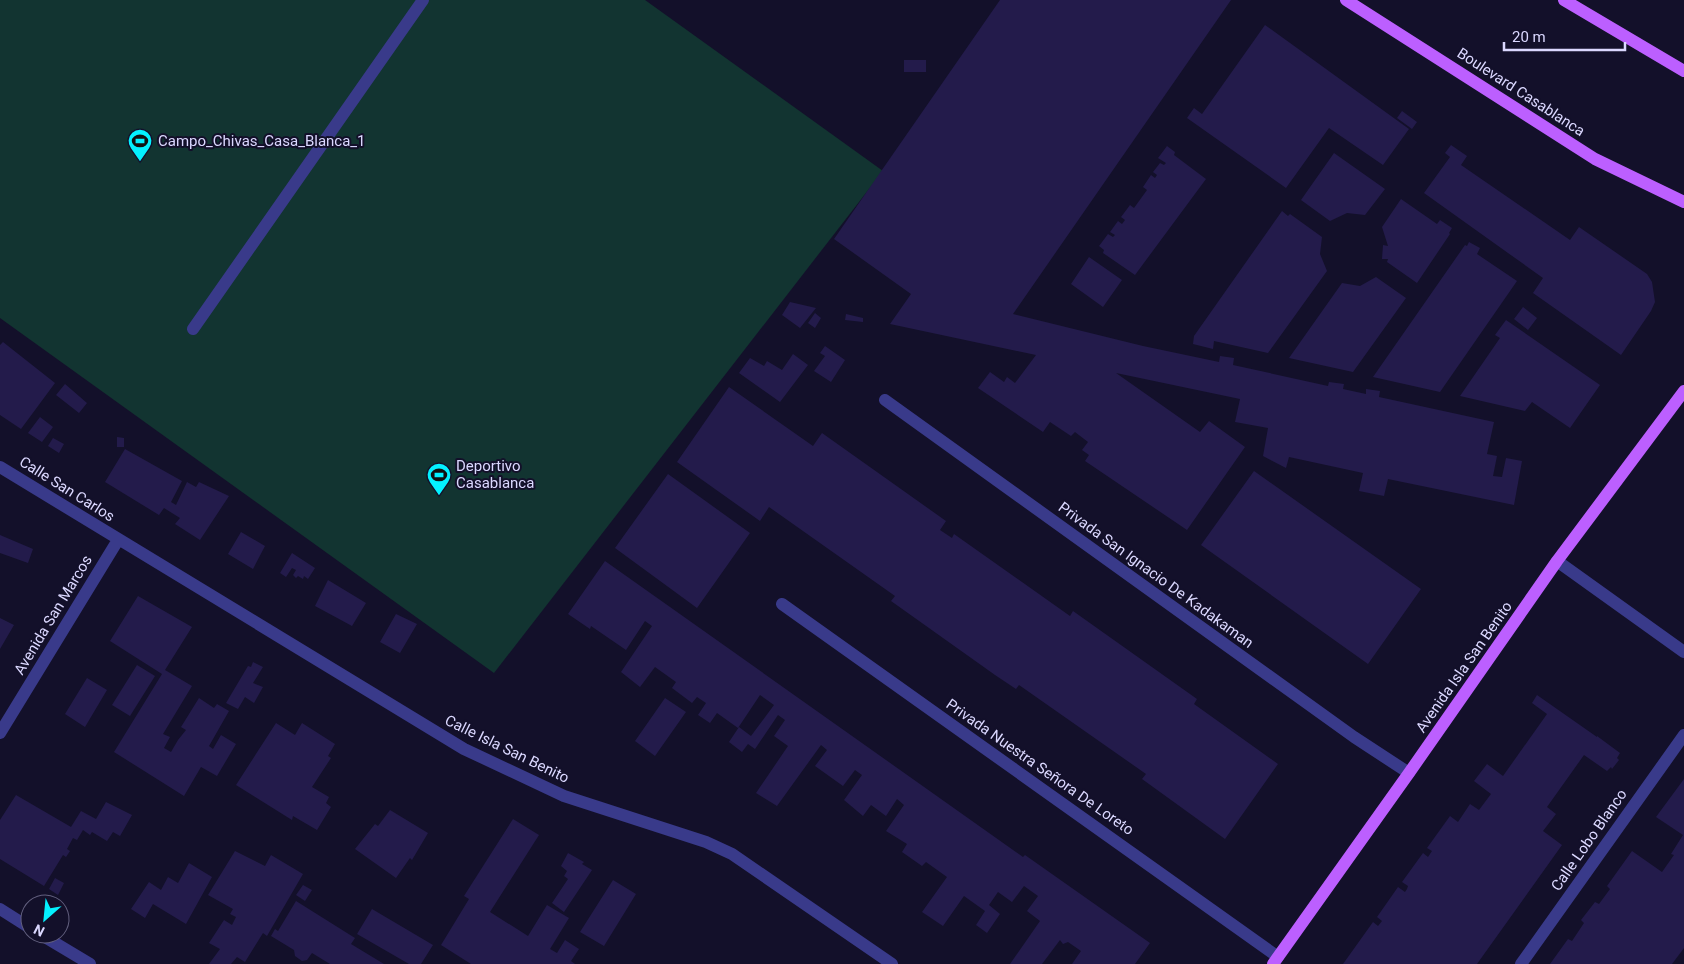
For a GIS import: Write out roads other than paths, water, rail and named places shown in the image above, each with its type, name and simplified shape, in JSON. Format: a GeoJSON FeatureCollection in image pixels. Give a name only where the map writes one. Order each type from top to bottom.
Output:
{"type":"FeatureCollection","features":[{"type":"Feature","properties":{"kind":"main road","name":"Boulevard Casablanca"},"geometry":{"type":"LineString","coordinates":[[1346,0],[1595,159],[1684,202]]}},
{"type":"Feature","properties":{"kind":"main road"},"geometry":{"type":"LineString","coordinates":[[1564,0],[1684,71]]}},
{"type":"Feature","properties":{"kind":"main road","name":"Avenida Isla San Benito"},"geometry":{"type":"LineString","coordinates":[[1275,960],[1410,773],[1557,561],[1684,391]]}},
{"type":"Feature","properties":{"kind":"street"},"geometry":{"type":"LineString","coordinates":[[193,329],[423,0]]}},
{"type":"Feature","properties":{"kind":"street","name":"Privada San Ignacio De Kadakaman"},"geometry":{"type":"LineString","coordinates":[[885,400],[1346,731],[1410,773]]}},
{"type":"Feature","properties":{"kind":"street","name":"Calle San Carlos"},"geometry":{"type":"LineString","coordinates":[[0,467],[118,540]]}},
{"type":"Feature","properties":{"kind":"street","name":"Avenida San Marcos"},"geometry":{"type":"LineString","coordinates":[[0,733],[118,540]]}},
{"type":"Feature","properties":{"kind":"street","name":"Calle Isla San Benito"},"geometry":{"type":"LineString","coordinates":[[118,540],[464,749],[564,796],[706,842],[732,854],[892,964]]}},
{"type":"Feature","properties":{"kind":"street"},"geometry":{"type":"LineString","coordinates":[[1557,561],[1684,652]]}},
{"type":"Feature","properties":{"kind":"street","name":"Privada Nuestra Señora De Loreto"},"geometry":{"type":"LineString","coordinates":[[782,604],[1275,960]]}},
{"type":"Feature","properties":{"kind":"street","name":"Calle Lobo Blanco"},"geometry":{"type":"LineString","coordinates":[[1521,964],[1684,736]]}},
{"type":"Feature","properties":{"kind":"street"},"geometry":{"type":"LineString","coordinates":[[0,909],[20,922]]}},
{"type":"Feature","properties":{"kind":"street"},"geometry":{"type":"LineString","coordinates":[[57,944],[90,964]]}},
{"type":"Feature","properties":{"kind":"place","name":"Campo_Chivas_Casa_Blanca_1"},"geometry":{"type":"Point","coordinates":[140,162]}},
{"type":"Feature","properties":{"kind":"place","name":"Deportivo Casablanca"},"geometry":{"type":"Point","coordinates":[439,496]}}]}
